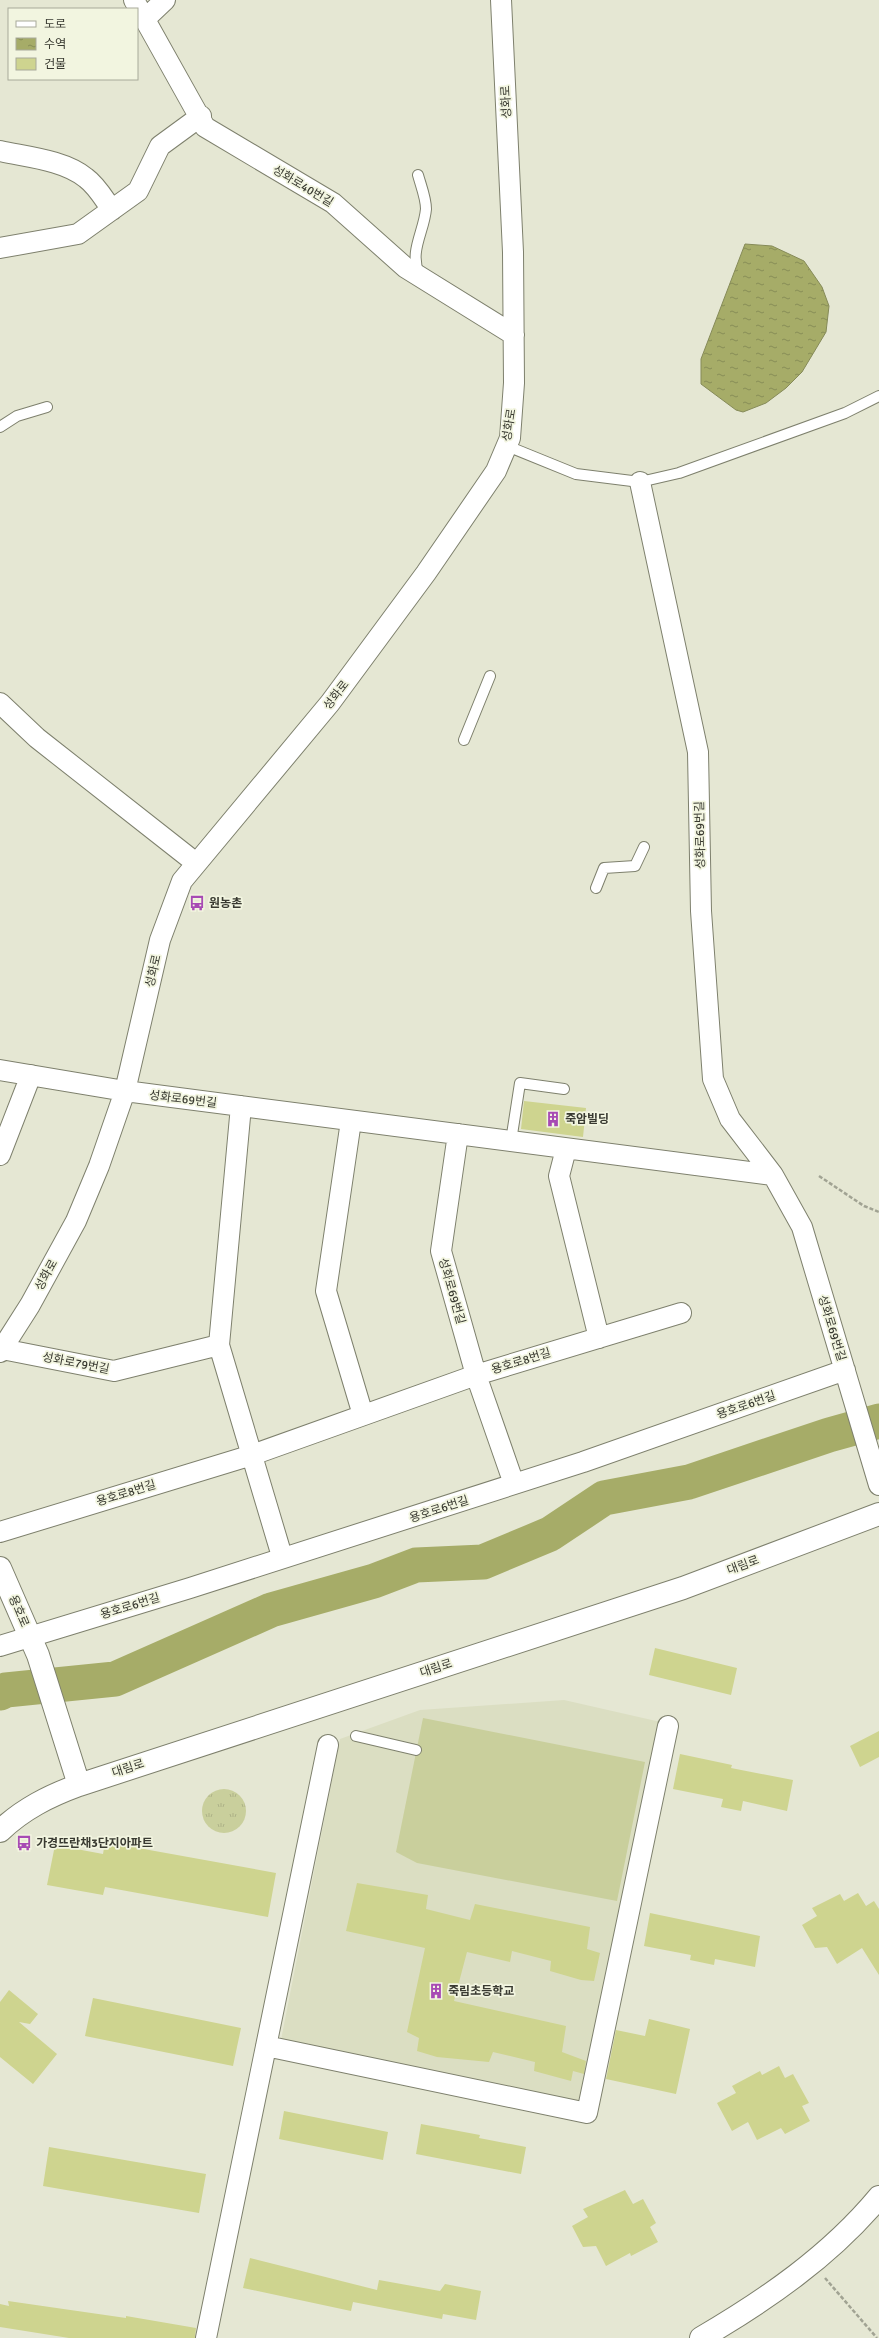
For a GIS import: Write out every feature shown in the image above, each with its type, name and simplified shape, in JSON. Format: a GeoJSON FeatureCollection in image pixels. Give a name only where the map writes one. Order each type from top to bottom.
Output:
{"type":"FeatureCollection","features":[{"type":"Feature","properties":{"kind":"street","name":"성화로40번길"},"geometry":{"type":"LineString","coordinates":[[134,0],[201,116],[205,127],[333,203],[406,268],[514,335]]}},
{"type":"Feature","properties":{"kind":"street"},"geometry":{"type":"LineString","coordinates":[[145,19],[165,0]]}},
{"type":"Feature","properties":{"kind":"street","name":"성화로"},"geometry":{"type":"LineString","coordinates":[[1,1350],[30,1305],[76,1221],[99,1166],[125,1091],[160,940],[182,880],[335,697],[426,573],[496,471],[510,438],[514,383],[513,252],[501,0]]}},
{"type":"Feature","properties":{"kind":"street"},"geometry":{"type":"LineString","coordinates":[[0,248],[78,234],[138,191],[160,146],[201,116]]}},
{"type":"Feature","properties":{"kind":"street"},"geometry":{"type":"LineString","coordinates":[[0,151],[59,165],[75,171],[95,187],[112,210]]}},
{"type":"Feature","properties":{"kind":"street","name":"성화로69번길"},"geometry":{"type":"LineString","coordinates":[[640,482],[698,752],[701,911],[713,1079],[730,1119],[773,1175],[802,1227],[879,1484]]}},
{"type":"Feature","properties":{"kind":"street"},"geometry":{"type":"LineString","coordinates":[[0,703],[36,738],[196,863]]}},
{"type":"Feature","properties":{"kind":"street","name":"성화로69번길"},"geometry":{"type":"LineString","coordinates":[[0,1070],[125,1091],[773,1175]]}},
{"type":"Feature","properties":{"kind":"street"},"geometry":{"type":"LineString","coordinates":[[0,1154],[31,1075]]}},
{"type":"Feature","properties":{"kind":"street"},"geometry":{"type":"LineString","coordinates":[[241,1106],[219,1345],[281,1553]]}},
{"type":"Feature","properties":{"kind":"street"},"geometry":{"type":"LineString","coordinates":[[351,1121],[326,1291],[363,1415]]}},
{"type":"Feature","properties":{"kind":"street","name":"성화로69번길"},"geometry":{"type":"LineString","coordinates":[[458,1134],[440,1251],[476,1375],[514,1484]]}},
{"type":"Feature","properties":{"kind":"street"},"geometry":{"type":"LineString","coordinates":[[566,1148],[559,1176],[599,1338]]}},
{"type":"Feature","properties":{"kind":"street","name":"용호로8번길"},"geometry":{"type":"LineString","coordinates":[[0,1532],[252,1454],[476,1375],[681,1313]]}},
{"type":"Feature","properties":{"kind":"street","name":"성화로79번길"},"geometry":{"type":"LineString","coordinates":[[1,1350],[114,1371],[219,1345]]}},
{"type":"Feature","properties":{"kind":"street","name":"용호로6번길"},"geometry":{"type":"LineString","coordinates":[[0,1646],[34,1646],[190,1588],[514,1484],[845,1370]]}},
{"type":"Feature","properties":{"kind":"street","name":"대림로"},"geometry":{"type":"LineString","coordinates":[[0,1831],[12,1819],[48,1797],[79,1785],[683,1588],[879,1514]]}},
{"type":"Feature","properties":{"kind":"street","name":"용호로"},"geometry":{"type":"LineString","coordinates":[[0,1568],[34,1646],[79,1785]]}},
{"type":"Feature","properties":{"kind":"street"},"geometry":{"type":"LineString","coordinates":[[266,2046],[587,2113],[668,1726]]}},
{"type":"Feature","properties":{"kind":"street"},"geometry":{"type":"LineString","coordinates":[[206,2338],[328,1745]]}},
{"type":"Feature","properties":{"kind":"street"},"geometry":{"type":"LineString","coordinates":[[701,2338],[753,2306],[812,2263],[842,2237],[879,2197]]}},
{"type":"Feature","properties":{"kind":"lane"},"geometry":{"type":"LineString","coordinates":[[418,176],[424,194],[426,209],[416,251],[415,264],[420,277]]}},
{"type":"Feature","properties":{"kind":"lane"},"geometry":{"type":"LineString","coordinates":[[507,446],[576,474],[640,482],[679,473],[845,413],[879,396]]}},
{"type":"Feature","properties":{"kind":"lane"},"geometry":{"type":"LineString","coordinates":[[0,427],[18,416],[47,407]]}},
{"type":"Feature","properties":{"kind":"lane"},"geometry":{"type":"LineString","coordinates":[[464,740],[490,676]]}},
{"type":"Feature","properties":{"kind":"lane"},"geometry":{"type":"LineString","coordinates":[[596,888],[604,868],[635,866],[644,847]]}},
{"type":"Feature","properties":{"kind":"lane"},"geometry":{"type":"LineString","coordinates":[[511,1141],[520,1083],[564,1089]]}},
{"type":"Feature","properties":{"kind":"lane"},"geometry":{"type":"LineString","coordinates":[[356,1736],[416,1750]]}},
{"type":"Feature","properties":{"kind":"path"},"geometry":{"type":"LineString","coordinates":[[819,1176],[864,1206],[879,1212]]}},
{"type":"Feature","properties":{"kind":"path"},"geometry":{"type":"LineString","coordinates":[[812,2263],[877,2338]]}},
{"type":"Feature","properties":{"kind":"shaded area"},"geometry":{"type":"Polygon","coordinates":[[[564,1700],[665,1723],[586,2106],[281,2040],[340,1739],[420,1710],[564,1700]]]}},
{"type":"Feature","properties":{"kind":"green space"},"geometry":{"type":"Polygon","coordinates":[[[423,1718],[645,1762],[617,1901],[417,1863],[396,1852],[423,1718]]]}},
{"type":"Feature","properties":{"kind":"green space"},"geometry":{"type":"Polygon","coordinates":[[[220,1789],[228,1789],[240,1795],[246,1807],[246,1815],[240,1827],[228,1833],[220,1833],[208,1827],[202,1815],[202,1807],[208,1795],[220,1789]]]}},
{"type":"Feature","properties":{"kind":"water"},"geometry":{"type":"Polygon","coordinates":[[[745,244],[772,246],[804,261],[822,287],[829,306],[826,332],[802,372],[786,388],[766,403],[743,412],[736,410],[701,384],[701,359],[745,244]]]}},
{"type":"Feature","properties":{"kind":"building","name":"죽암빌딩"},"geometry":{"type":"Polygon","coordinates":[[[524,1101],[586,1108],[583,1137],[521,1129],[524,1101]]]}},
{"type":"Feature","properties":{"kind":"building"},"geometry":{"type":"Polygon","coordinates":[[[655,1648],[737,1668],[731,1695],[649,1675],[655,1648]]]}},
{"type":"Feature","properties":{"kind":"building"},"geometry":{"type":"Polygon","coordinates":[[[879,1731],[879,1757],[860,1767],[850,1746],[879,1731]]]}},
{"type":"Feature","properties":{"kind":"building"},"geometry":{"type":"Polygon","coordinates":[[[680,1754],[732,1765],[731,1768],[793,1780],[787,1811],[743,1801],[741,1811],[721,1807],[723,1799],[673,1789],[680,1754]]]}},
{"type":"Feature","properties":{"kind":"building"},"geometry":{"type":"Polygon","coordinates":[[[105,1842],[276,1873],[268,1917],[105,1887],[103,1895],[47,1885],[55,1845],[103,1854],[105,1842]]]}},
{"type":"Feature","properties":{"kind":"building","name":"죽림초등학교"},"geometry":{"type":"Polygon","coordinates":[[[357,1883],[428,1895],[426,1909],[470,1920],[475,1904],[590,1927],[587,1949],[600,1953],[594,1981],[581,1980],[550,1971],[551,1961],[512,1951],[510,1962],[467,1952],[454,2001],[566,2026],[562,2052],[586,2061],[584,2074],[573,2071],[571,2081],[534,2071],[535,2062],[493,2052],[489,2062],[437,2057],[417,2051],[419,2038],[407,2032],[425,1948],[346,1931],[357,1883]]]}},
{"type":"Feature","properties":{"kind":"building"},"geometry":{"type":"Polygon","coordinates":[[[858,1893],[866,1906],[874,1901],[879,1909],[879,1975],[862,1948],[837,1964],[827,1947],[815,1948],[802,1925],[817,1916],[812,1908],[840,1894],[844,1901],[858,1893]]]}},
{"type":"Feature","properties":{"kind":"building"},"geometry":{"type":"Polygon","coordinates":[[[650,1913],[760,1936],[755,1967],[715,1959],[714,1965],[690,1960],[691,1955],[644,1946],[650,1913]]]}},
{"type":"Feature","properties":{"kind":"building"},"geometry":{"type":"Polygon","coordinates":[[[9,1990],[38,2014],[30,2024],[19,2022],[57,2054],[33,2084],[0,2057],[0,2002],[9,1990]]]}},
{"type":"Feature","properties":{"kind":"building"},"geometry":{"type":"Polygon","coordinates":[[[93,1998],[241,2028],[233,2066],[85,2036],[93,1998]]]}},
{"type":"Feature","properties":{"kind":"building"},"geometry":{"type":"Polygon","coordinates":[[[649,2019],[690,2029],[676,2094],[606,2079],[616,2030],[645,2036],[649,2019]]]}},
{"type":"Feature","properties":{"kind":"building"},"geometry":{"type":"Polygon","coordinates":[[[779,2066],[785,2078],[793,2074],[809,2103],[802,2106],[810,2121],[785,2134],[781,2128],[757,2140],[748,2122],[732,2131],[717,2103],[736,2093],[732,2086],[760,2071],[762,2075],[779,2066]]]}},
{"type":"Feature","properties":{"kind":"building"},"geometry":{"type":"Polygon","coordinates":[[[284,2111],[388,2132],[383,2160],[279,2139],[284,2111]]]}},
{"type":"Feature","properties":{"kind":"building"},"geometry":{"type":"Polygon","coordinates":[[[421,2124],[480,2135],[479,2138],[526,2147],[521,2174],[416,2154],[421,2124]]]}},
{"type":"Feature","properties":{"kind":"building"},"geometry":{"type":"Polygon","coordinates":[[[49,2147],[206,2174],[199,2213],[43,2186],[49,2147]]]}},
{"type":"Feature","properties":{"kind":"building"},"geometry":{"type":"Polygon","coordinates":[[[625,2190],[633,2204],[643,2199],[656,2223],[650,2227],[658,2242],[631,2256],[630,2253],[606,2266],[596,2246],[583,2247],[572,2226],[588,2217],[583,2209],[625,2190]]]}},
{"type":"Feature","properties":{"kind":"building"},"geometry":{"type":"Polygon","coordinates":[[[250,2258],[377,2290],[379,2280],[440,2291],[445,2284],[481,2291],[476,2320],[443,2314],[442,2319],[353,2302],[351,2311],[243,2288],[250,2258]]]}},
{"type":"Feature","properties":{"kind":"building"},"geometry":{"type":"Polygon","coordinates":[[[8,2301],[126,2318],[126,2316],[196,2328],[195,2338],[69,2338],[0,2327],[0,2304],[9,2306],[8,2301]]]}},
{"type":"Feature","properties":{"kind":"waterway"},"geometry":{"type":"LineString","coordinates":[[0,1693],[6,1690],[115,1679],[271,1610],[374,1581],[416,1565],[483,1562],[550,1534],[604,1498],[689,1482],[829,1435],[879,1421]]}},
{"type":"Feature","properties":{"kind":"place","name":"원농촌"},"geometry":{"type":"Point","coordinates":[197,903]}},
{"type":"Feature","properties":{"kind":"place","name":"죽암빌딩"},"geometry":{"type":"Point","coordinates":[553,1119]}},
{"type":"Feature","properties":{"kind":"place","name":"가경뜨란채3단지아파트"},"geometry":{"type":"Point","coordinates":[24,1843]}},
{"type":"Feature","properties":{"kind":"place","name":"죽림초등학교"},"geometry":{"type":"Point","coordinates":[436,1991]}}]}
